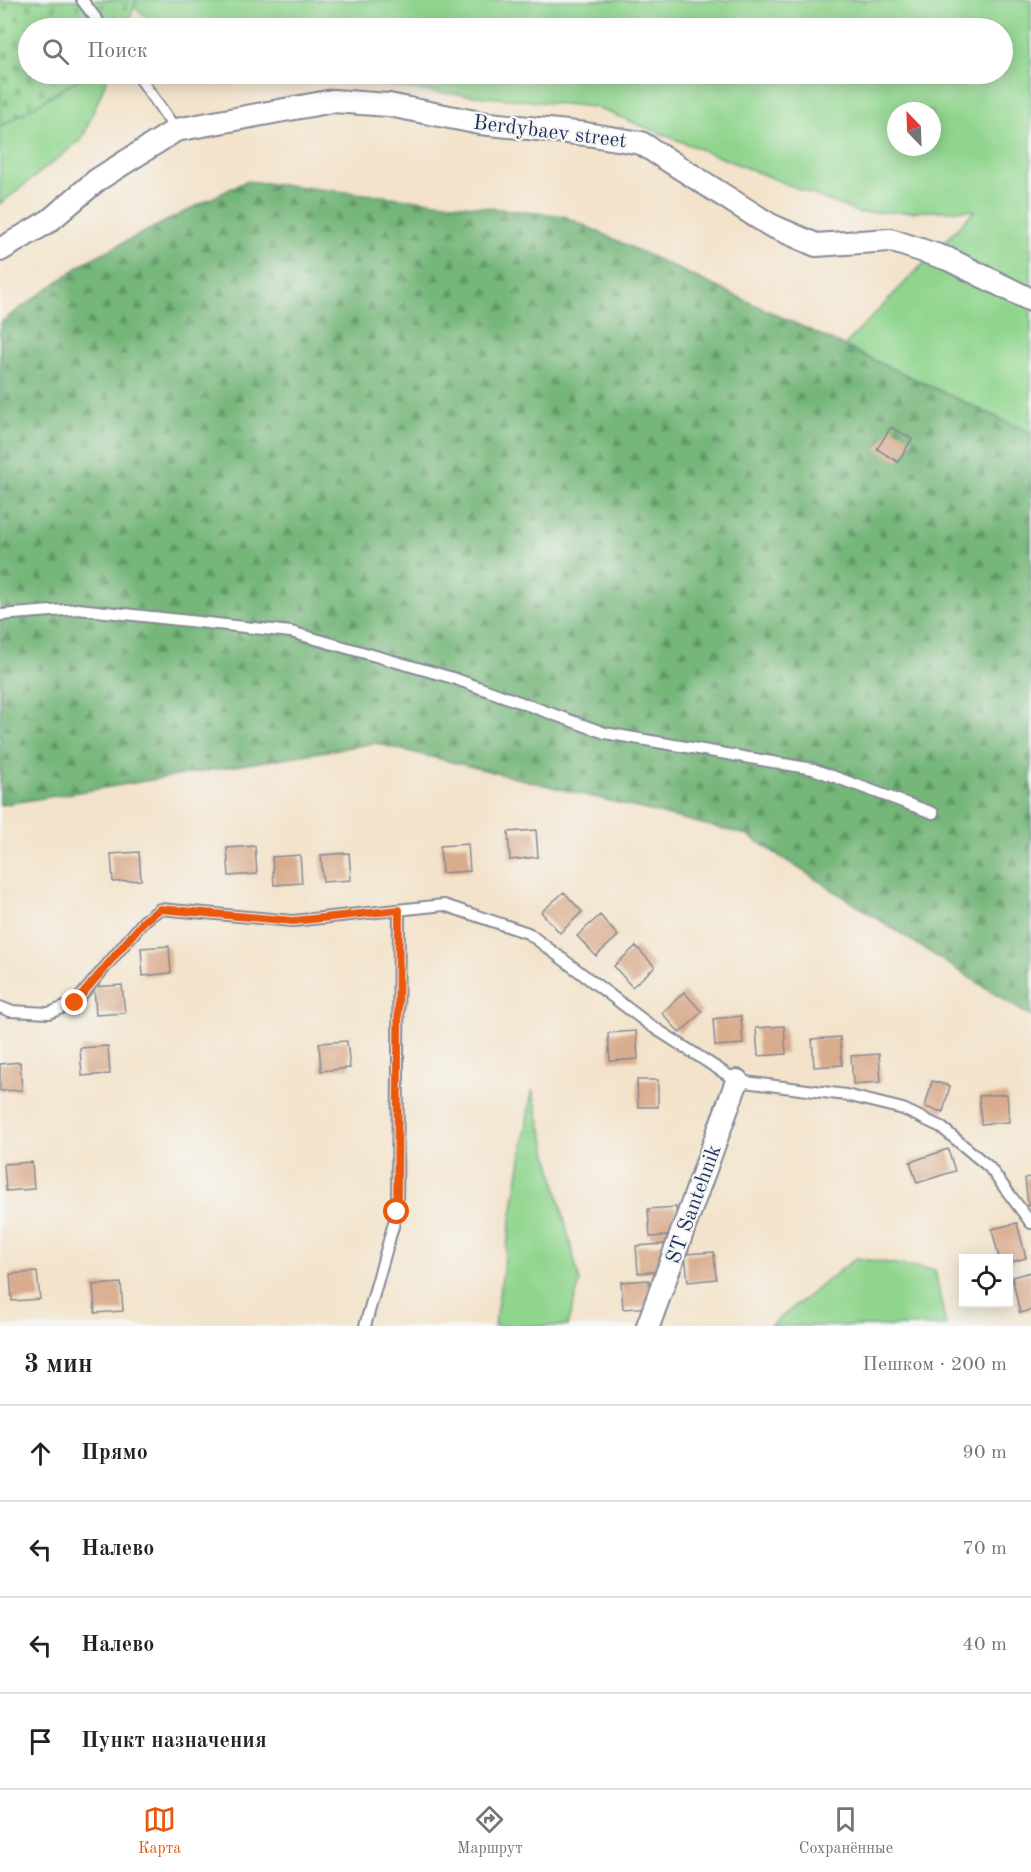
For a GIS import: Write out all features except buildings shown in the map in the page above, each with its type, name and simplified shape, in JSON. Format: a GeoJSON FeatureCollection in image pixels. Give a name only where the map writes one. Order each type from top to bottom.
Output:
{"type":"FeatureCollection","features":[{"type":"Feature","properties":{"kind":"street","name":"Berdybaev street"},"geometry":{"type":"LineString","coordinates":[[176,130],[333,100],[389,105],[480,123],[586,134],[641,143],[770,225],[816,245],[890,240],[948,259],[1031,300]]}},
{"type":"Feature","properties":{"kind":"street"},"geometry":{"type":"LineString","coordinates":[[0,250],[49,221],[97,180],[176,130]]}},
{"type":"Feature","properties":{"kind":"street","name":"ST Santehnik"},"geometry":{"type":"LineString","coordinates":[[648,1326],[737,1081]]}},
{"type":"Feature","properties":{"kind":"lane"},"geometry":{"type":"LineString","coordinates":[[82,0],[96,18]]}},
{"type":"Feature","properties":{"kind":"lane"},"geometry":{"type":"LineString","coordinates":[[144,84],[176,130]]}},
{"type":"Feature","properties":{"kind":"lane"},"geometry":{"type":"LineString","coordinates":[[0,615],[78,609],[291,632],[453,678],[605,733],[813,769],[933,813]]}},
{"type":"Feature","properties":{"kind":"lane"},"geometry":{"type":"LineString","coordinates":[[0,1007],[10,1011],[49,1013],[75,1003],[144,921],[160,909],[293,921],[444,905],[528,933],[650,1025],[737,1081],[846,1095],[903,1109],[941,1127],[989,1167],[1031,1223]]}},
{"type":"Feature","properties":{"kind":"lane"},"geometry":{"type":"LineString","coordinates":[[365,1326],[397,1212],[399,910]]}},
{"type":"Feature","properties":{"kind":"green space"},"geometry":{"type":"Polygon","coordinates":[[[0,0],[137,0],[130,18],[18,18],[18,84],[71,84],[0,127],[0,0]]]}},
{"type":"Feature","properties":{"kind":"green space"},"geometry":{"type":"Polygon","coordinates":[[[137,0],[1031,0],[1031,433],[843,347],[975,210],[859,213],[595,107],[434,92],[380,84],[1013,84],[1013,18],[149,18],[134,7],[137,0]]]}},
{"type":"Feature","properties":{"kind":"green space"},"geometry":{"type":"Polygon","coordinates":[[[71,84],[105,84],[82,139],[0,204],[0,127],[71,84]]]}},
{"type":"Feature","properties":{"kind":"green space"},"geometry":{"type":"Polygon","coordinates":[[[246,181],[564,216],[1031,433],[1031,1017],[747,835],[375,743],[0,805],[0,323],[87,261],[246,181]]]}},
{"type":"Feature","properties":{"kind":"green space"},"geometry":{"type":"Polygon","coordinates":[[[532,1090],[580,1282],[567,1326],[494,1326],[532,1090]]]}},
{"type":"Feature","properties":{"kind":"green space"},"geometry":{"type":"Polygon","coordinates":[[[856,1258],[935,1270],[946,1326],[770,1326],[856,1258]]]}},
{"type":"Feature","properties":{"kind":"route"},"geometry":{"type":"LineString","coordinates":[[75,1003],[144,921],[160,909],[293,921],[399,910],[397,1212]]}}]}
